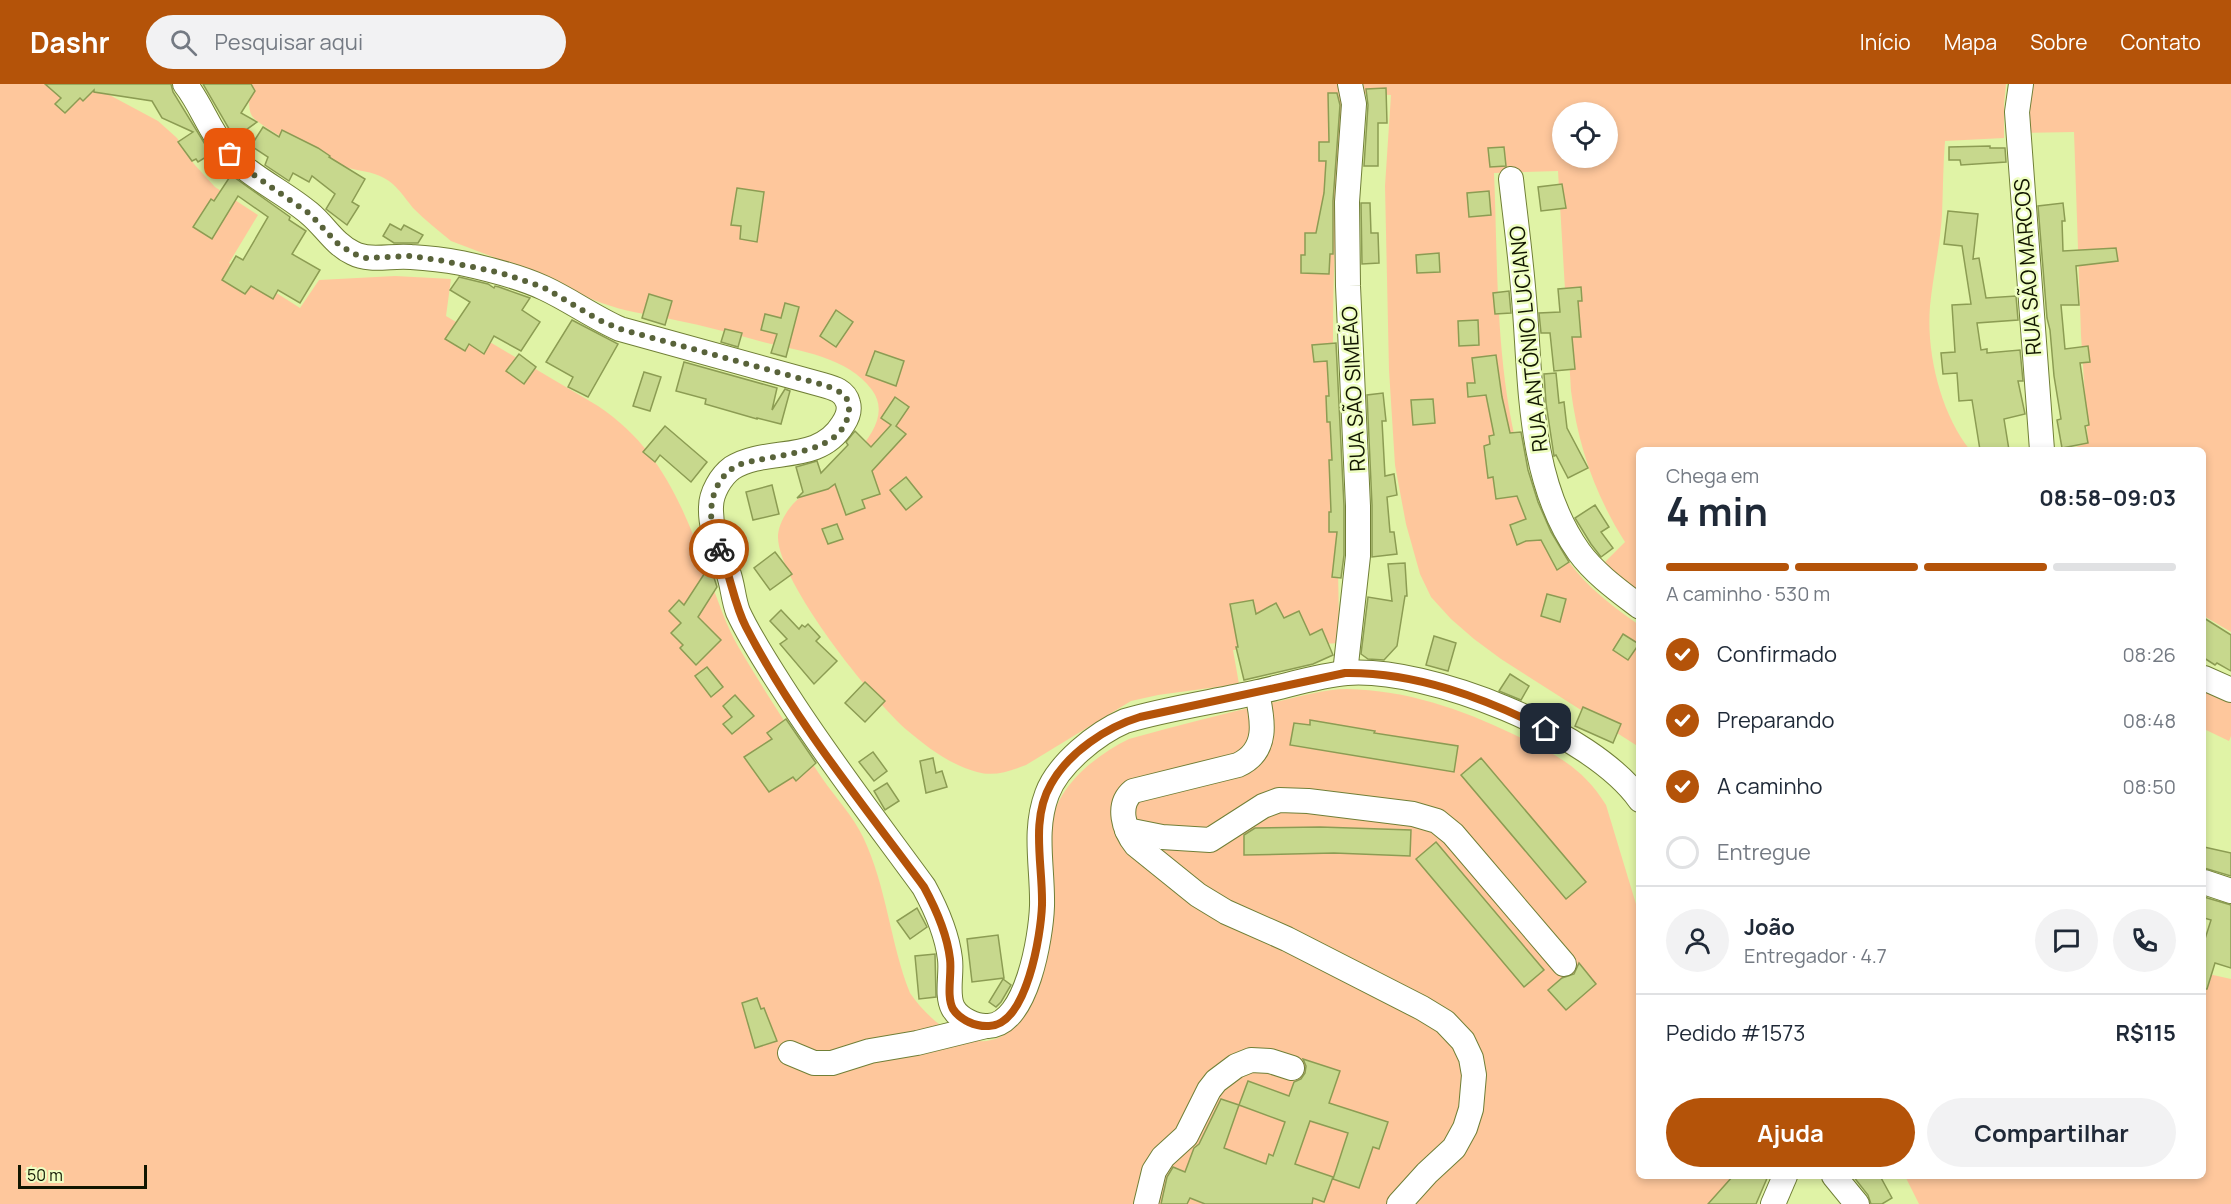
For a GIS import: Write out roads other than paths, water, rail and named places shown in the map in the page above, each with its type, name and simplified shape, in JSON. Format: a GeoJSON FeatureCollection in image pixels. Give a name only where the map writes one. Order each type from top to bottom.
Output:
{"type":"FeatureCollection","features":[{"type":"Feature","properties":{"kind":"street"},"geometry":{"type":"LineString","coordinates":[[185,84],[219,141],[230,154],[251,173],[310,214],[337,243],[352,253],[365,258],[411,256],[501,273],[543,287],[599,320],[620,329],[824,385],[843,395],[849,405],[847,416],[839,430],[826,442],[806,451],[747,462],[731,469],[726,474],[719,483],[711,504],[713,529],[730,576],[737,609],[766,662],[809,730],[933,902],[940,919],[950,959],[952,1007],[966,1020],[986,1026]]}},
{"type":"Feature","properties":{"kind":"street","name":"RUA SÃO MARCOS"},"geometry":{"type":"LineString","coordinates":[[2021,84],[2017,112],[2042,447]]}},
{"type":"Feature","properties":{"kind":"street","name":"RUA SÃO SIMEÃO"},"geometry":{"type":"LineString","coordinates":[[1345,673],[1358,546],[1358,476],[1348,286],[1347,202],[1352,94]]}},
{"type":"Feature","properties":{"kind":"street","name":"RUA ANTÔNIO LUCIANO"},"geometry":{"type":"LineString","coordinates":[[1511,180],[1523,279],[1533,410],[1542,468],[1557,512],[1580,553],[1592,567],[1636,604]]}},
{"type":"Feature","properties":{"kind":"street"},"geometry":{"type":"LineString","coordinates":[[790,1053],[814,1063],[832,1063],[870,1051],[917,1043],[1000,1023],[1014,1011],[1032,966],[1042,905],[1038,840],[1042,808],[1052,783],[1075,756],[1103,732],[1113,726],[1140,717],[1345,673],[1410,679],[1460,692],[1526,719],[1584,749],[1616,772],[1636,795]]}},
{"type":"Feature","properties":{"kind":"street"},"geometry":{"type":"LineString","coordinates":[[2206,679],[2231,690]]}},
{"type":"Feature","properties":{"kind":"street"},"geometry":{"type":"LineString","coordinates":[[1257,693],[1263,731],[1260,744],[1251,757],[1238,765],[1133,791],[1127,796],[1123,811],[1127,830],[1136,846],[1198,895],[1226,912],[1297,944],[1422,1008],[1445,1022],[1463,1041],[1471,1058],[1474,1075],[1472,1102],[1465,1128],[1454,1148],[1427,1173],[1400,1204]]}},
{"type":"Feature","properties":{"kind":"street"},"geometry":{"type":"LineString","coordinates":[[1127,830],[1162,837],[1210,840],[1263,806],[1280,800],[1390,810],[1428,817],[1442,824],[1453,834],[1564,964]]}},
{"type":"Feature","properties":{"kind":"street"},"geometry":{"type":"LineString","coordinates":[[2206,883],[2231,891]]}},
{"type":"Feature","properties":{"kind":"street"},"geometry":{"type":"LineString","coordinates":[[1146,1204],[1154,1171],[1163,1157],[1186,1136],[1216,1080],[1236,1066],[1251,1060],[1264,1060],[1292,1068]]}},
{"type":"Feature","properties":{"kind":"street"},"geometry":{"type":"LineString","coordinates":[[1836,1179],[1857,1204]]}}]}
